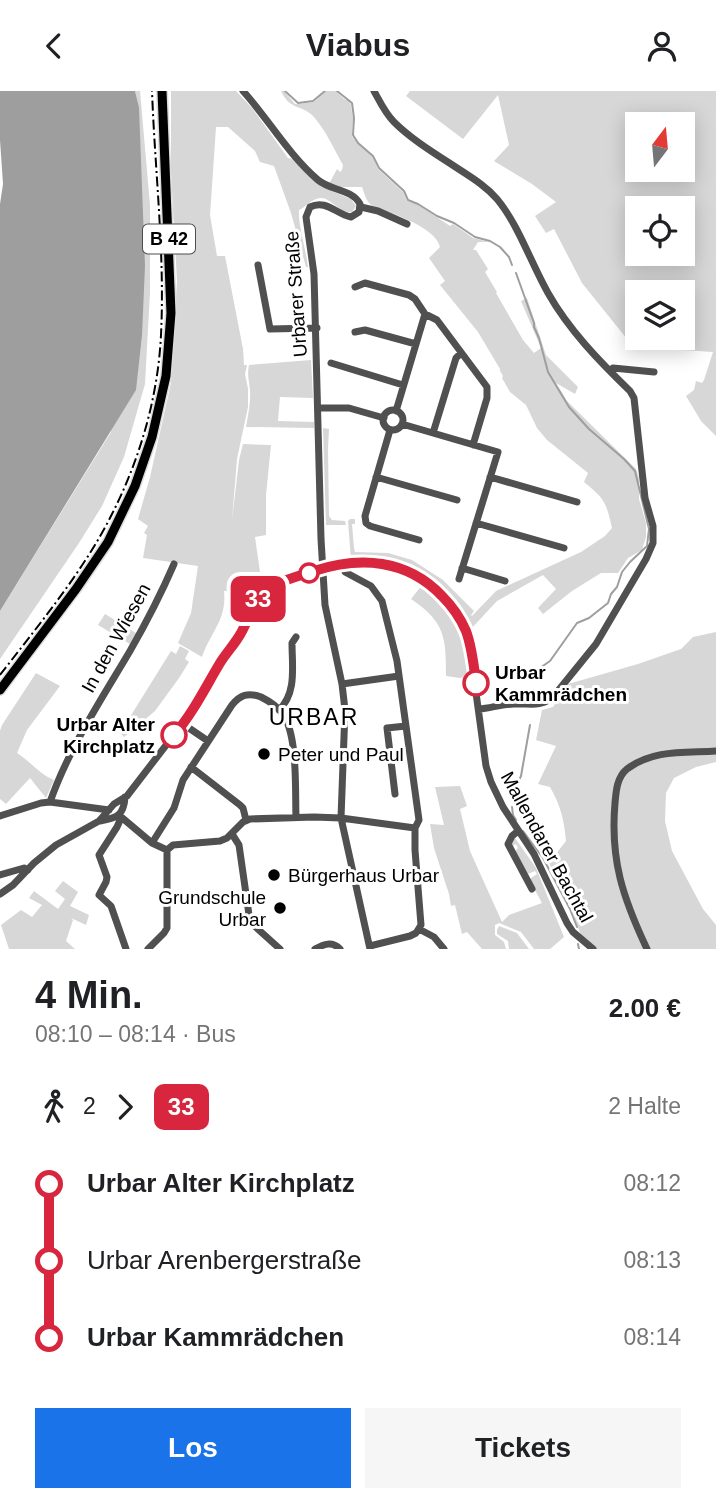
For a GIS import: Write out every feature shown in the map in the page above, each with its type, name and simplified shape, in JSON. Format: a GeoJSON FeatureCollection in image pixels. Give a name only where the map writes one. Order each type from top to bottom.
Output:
{"type":"FeatureCollection","features":[{"type":"Feature","properties":{"kind":"main road","name":"B 42"},"geometry":{"type":"LineString","coordinates":[[0,690],[96,562],[116,528],[135,486],[156,423],[166,376],[171,281],[162,91]]}},
{"type":"Feature","properties":{"kind":"street"},"geometry":{"type":"LineString","coordinates":[[243,91],[290,151],[327,186],[355,197],[360,207],[378,211],[407,224]]}},
{"type":"Feature","properties":{"kind":"street"},"geometry":{"type":"LineString","coordinates":[[374,91],[395,123],[497,199],[561,314],[634,398],[645,498],[653,530],[650,551],[596,644],[553,697],[546,703],[515,703],[479,709]]}},
{"type":"Feature","properties":{"kind":"street","name":"Urbarer Straße"},"geometry":{"type":"LineString","coordinates":[[360,207],[359,212],[351,217],[328,206],[312,205],[306,212],[306,220],[314,274],[317,328],[321,538],[326,605],[342,684],[345,715],[341,818],[370,947]]}},
{"type":"Feature","properties":{"kind":"street"},"geometry":{"type":"LineString","coordinates":[[258,265],[270,330],[317,328]]}},
{"type":"Feature","properties":{"kind":"street"},"geometry":{"type":"LineString","coordinates":[[355,287],[365,283],[410,295],[425,314],[437,320],[461,352],[488,390],[473,445]]}},
{"type":"Feature","properties":{"kind":"street"},"geometry":{"type":"LineString","coordinates":[[396,411],[425,314]]}},
{"type":"Feature","properties":{"kind":"street"},"geometry":{"type":"LineString","coordinates":[[355,332],[365,330],[416,344]]}},
{"type":"Feature","properties":{"kind":"street"},"geometry":{"type":"LineString","coordinates":[[433,433],[456,358],[461,352]]}},
{"type":"Feature","properties":{"kind":"street"},"geometry":{"type":"LineString","coordinates":[[331,363],[403,385]]}},
{"type":"Feature","properties":{"kind":"street"},"geometry":{"type":"LineString","coordinates":[[610,371],[613,368],[654,372]]}},
{"type":"Feature","properties":{"kind":"street"},"geometry":{"type":"LineString","coordinates":[[318,408],[349,408],[384,418]]}},
{"type":"Feature","properties":{"kind":"street"},"geometry":{"type":"LineString","coordinates":[[390,411],[396,411],[402,418],[402,424],[396,430],[390,430],[384,424],[384,418],[390,411]]}},
{"type":"Feature","properties":{"kind":"street"},"geometry":{"type":"LineString","coordinates":[[402,424],[498,452],[459,579]]}},
{"type":"Feature","properties":{"kind":"street"},"geometry":{"type":"LineString","coordinates":[[390,430],[365,516],[366,523],[419,540]]}},
{"type":"Feature","properties":{"kind":"street"},"geometry":{"type":"LineString","coordinates":[[376,477],[457,500]]}},
{"type":"Feature","properties":{"kind":"street"},"geometry":{"type":"LineString","coordinates":[[490,477],[577,502]]}},
{"type":"Feature","properties":{"kind":"street"},"geometry":{"type":"LineString","coordinates":[[476,523],[564,548]]}},
{"type":"Feature","properties":{"kind":"street","name":"Mallendarer Bachtal"},"geometry":{"type":"LineString","coordinates":[[125,797],[197,705],[262,595],[276,586],[324,568],[371,562],[396,566],[421,578],[456,612],[468,638],[488,773],[503,807],[542,869],[567,923],[573,932],[593,949]]}},
{"type":"Feature","properties":{"kind":"street","name":"In den Wiesen"},"geometry":{"type":"LineString","coordinates":[[50,803],[55,786],[82,731],[131,649],[174,564]]}},
{"type":"Feature","properties":{"kind":"street"},"geometry":{"type":"LineString","coordinates":[[343,564],[348,573],[371,586],[380,597],[399,676],[419,820],[415,828],[422,920],[419,929],[410,936],[370,947]]}},
{"type":"Feature","properties":{"kind":"street"},"geometry":{"type":"LineString","coordinates":[[462,568],[505,581]]}},
{"type":"Feature","properties":{"kind":"street"},"geometry":{"type":"LineString","coordinates":[[279,710],[288,700],[291,688],[292,643],[296,637]]}},
{"type":"Feature","properties":{"kind":"street"},"geometry":{"type":"LineString","coordinates":[[342,684],[399,676]]}},
{"type":"Feature","properties":{"kind":"street"},"geometry":{"type":"LineString","coordinates":[[152,843],[174,808],[183,780],[191,767],[232,705],[246,694],[270,702],[289,726],[296,817]]}},
{"type":"Feature","properties":{"kind":"street"},"geometry":{"type":"LineString","coordinates":[[183,725],[208,741]]}},
{"type":"Feature","properties":{"kind":"street"},"geometry":{"type":"LineString","coordinates":[[395,794],[387,728],[406,726]]}},
{"type":"Feature","properties":{"kind":"street"},"geometry":{"type":"LineString","coordinates":[[646,949],[629,911],[614,851],[613,827],[618,781],[627,769],[658,755],[716,751]]}},
{"type":"Feature","properties":{"kind":"street"},"geometry":{"type":"LineString","coordinates":[[191,767],[240,805],[246,820]]}},
{"type":"Feature","properties":{"kind":"street"},"geometry":{"type":"LineString","coordinates":[[0,894],[47,852],[99,821],[117,801],[125,797],[117,827],[99,855],[107,877],[99,895],[111,906],[127,949]]}},
{"type":"Feature","properties":{"kind":"street"},"geometry":{"type":"LineString","coordinates":[[0,816],[41,803],[109,810]]}},
{"type":"Feature","properties":{"kind":"street"},"geometry":{"type":"LineString","coordinates":[[120,817],[152,843],[167,851]]}},
{"type":"Feature","properties":{"kind":"street"},"geometry":{"type":"LineString","coordinates":[[99,821],[120,817]]}},
{"type":"Feature","properties":{"kind":"street"},"geometry":{"type":"LineString","coordinates":[[148,949],[167,928],[167,851],[173,845],[220,841],[246,820],[341,818],[415,828]]}},
{"type":"Feature","properties":{"kind":"street"},"geometry":{"type":"LineString","coordinates":[[518,831],[508,844],[532,889]]}},
{"type":"Feature","properties":{"kind":"street"},"geometry":{"type":"LineString","coordinates":[[232,834],[239,845],[250,922],[280,949]]}},
{"type":"Feature","properties":{"kind":"street"},"geometry":{"type":"LineString","coordinates":[[0,875],[24,868],[28,870]]}},
{"type":"Feature","properties":{"kind":"street"},"geometry":{"type":"LineString","coordinates":[[419,929],[433,937],[444,949]]}},
{"type":"Feature","properties":{"kind":"street"},"geometry":{"type":"LineString","coordinates":[[315,949],[331,944],[340,949]]}},
{"type":"Feature","properties":{"kind":"shaded area"},"geometry":{"type":"Polygon","coordinates":[[[0,91],[135,91],[139,107],[145,266],[136,390],[0,611],[0,204],[3,184],[0,91]]]}},
{"type":"Feature","properties":{"kind":"shaded area"},"geometry":{"type":"Polygon","coordinates":[[[135,91],[140,91],[150,205],[150,293],[145,384],[124,457],[102,506],[0,659],[0,611],[111,432],[139,107],[135,91]]]}},
{"type":"Feature","properties":{"kind":"shaded area"},"geometry":{"type":"Polygon","coordinates":[[[171,91],[236,91],[252,108],[288,158],[293,159],[322,187],[351,199],[356,206],[352,212],[347,212],[320,198],[299,210],[306,267],[274,166],[260,162],[255,151],[228,127],[216,127],[210,215],[217,256],[225,256],[244,365],[247,365],[245,374],[248,389],[248,407],[237,459],[232,521],[243,444],[271,445],[266,495],[266,535],[255,537],[261,579],[240,581],[238,592],[224,591],[221,618],[202,657],[178,643],[191,613],[198,566],[143,558],[147,535],[144,533],[148,526],[138,519],[171,383],[177,281],[171,173],[171,91]]]}},
{"type":"Feature","properties":{"kind":"shaded area"},"geometry":{"type":"Polygon","coordinates":[[[281,91],[295,104],[314,102],[326,91],[336,91],[350,101],[352,136],[372,156],[378,169],[403,192],[407,201],[417,204],[450,226],[453,224],[473,238],[489,242],[478,242],[473,250],[476,250],[488,269],[485,272],[523,340],[534,353],[541,348],[521,301],[527,298],[546,355],[578,387],[575,394],[556,383],[567,401],[636,469],[646,537],[642,550],[628,558],[618,573],[601,573],[543,614],[538,608],[556,589],[543,575],[497,601],[470,632],[445,594],[421,574],[393,562],[375,559],[351,560],[348,521],[355,519],[355,524],[352,524],[355,552],[388,553],[412,560],[443,580],[474,611],[472,616],[496,591],[581,552],[612,528],[604,502],[584,482],[588,473],[547,440],[537,428],[526,405],[510,392],[478,332],[440,285],[445,281],[429,258],[440,247],[437,240],[423,228],[371,205],[362,187],[335,187],[329,184],[337,169],[340,172],[343,165],[314,117],[288,102],[281,91]]]}},
{"type":"Feature","properties":{"kind":"shaded area"},"geometry":{"type":"Polygon","coordinates":[[[410,91],[716,91],[716,436],[701,421],[686,396],[694,390],[696,381],[702,383],[704,380],[713,352],[683,350],[695,350],[695,280],[625,280],[625,337],[582,283],[554,229],[546,233],[535,216],[556,202],[494,161],[509,145],[498,95],[463,139],[406,96],[410,91]]]}},
{"type":"Feature","properties":{"kind":"shaded area"},"geometry":{"type":"Polygon","coordinates":[[[311,360],[313,398],[280,397],[278,421],[314,422],[314,428],[246,427],[250,400],[249,365],[311,360]]]}},
{"type":"Feature","properties":{"kind":"shaded area"},"geometry":{"type":"Polygon","coordinates":[[[323,428],[329,429],[329,516],[332,520],[345,521],[346,525],[326,525],[323,428]]]}},
{"type":"Feature","properties":{"kind":"shaded area"},"geometry":{"type":"Polygon","coordinates":[[[422,585],[451,615],[461,636],[469,676],[446,676],[441,631],[431,615],[411,599],[422,585]]]}},
{"type":"Feature","properties":{"kind":"shaded area"},"geometry":{"type":"Polygon","coordinates":[[[105,614],[136,633],[130,644],[98,625],[105,614]]]}},
{"type":"Feature","properties":{"kind":"shaded area"},"geometry":{"type":"Polygon","coordinates":[[[716,632],[716,762],[696,767],[674,778],[666,793],[665,821],[672,851],[703,909],[716,925],[716,949],[596,949],[581,935],[549,863],[566,841],[554,794],[550,787],[538,784],[556,746],[536,740],[542,710],[553,707],[568,684],[681,649],[693,637],[716,632]]]}},
{"type":"Feature","properties":{"kind":"shaded area"},"geometry":{"type":"Polygon","coordinates":[[[180,646],[189,651],[185,659],[189,662],[155,711],[124,737],[120,733],[171,651],[176,654],[180,646]]]}},
{"type":"Feature","properties":{"kind":"shaded area"},"geometry":{"type":"Polygon","coordinates":[[[36,673],[60,686],[27,730],[17,753],[54,780],[46,798],[30,778],[6,804],[0,799],[0,731],[36,673]]]}},
{"type":"Feature","properties":{"kind":"shaded area"},"geometry":{"type":"Polygon","coordinates":[[[460,786],[467,806],[460,809],[470,851],[502,922],[509,915],[542,903],[530,881],[537,874],[535,871],[528,874],[515,851],[518,848],[516,844],[512,846],[511,842],[515,838],[536,868],[564,937],[550,949],[534,949],[521,932],[499,923],[495,925],[495,935],[504,942],[506,949],[482,949],[467,932],[462,934],[455,905],[451,906],[434,848],[430,824],[444,825],[435,787],[460,786]]]}},
{"type":"Feature","properties":{"kind":"shaded area"},"geometry":{"type":"Polygon","coordinates":[[[63,881],[78,892],[70,906],[89,915],[86,925],[71,918],[73,920],[66,941],[75,949],[9,949],[1,925],[21,910],[32,917],[42,905],[29,898],[34,891],[58,909],[65,899],[55,891],[63,881]]]}},
{"type":"Feature","properties":{"kind":"shaded area"},"geometry":{"type":"Polygon","coordinates":[[[499,926],[517,933],[529,949],[509,949],[508,941],[497,934],[499,926]]]}},
{"type":"Feature","properties":{"kind":"waterway"},"geometry":{"type":"LineString","coordinates":[[285,91],[298,103],[313,101],[325,91]]}},
{"type":"Feature","properties":{"kind":"waterway"},"geometry":{"type":"LineString","coordinates":[[337,91],[352,103],[353,135],[358,143],[373,156],[379,168],[404,191],[408,200],[454,223],[475,237],[500,247],[512,265]]}},
{"type":"Feature","properties":{"kind":"waterway"},"geometry":{"type":"LineString","coordinates":[[516,273],[548,372],[569,407],[635,471],[649,529],[647,546],[622,572],[608,603],[589,618],[577,623],[550,661],[540,668]]}},
{"type":"Feature","properties":{"kind":"waterway"},"geometry":{"type":"LineString","coordinates":[[512,799],[521,776],[530,725]]}},
{"type":"Feature","properties":{"kind":"waterway"},"geometry":{"type":"LineString","coordinates":[[512,807],[516,820]]}},
{"type":"Feature","properties":{"kind":"waterway"},"geometry":{"type":"LineString","coordinates":[[523,831],[543,858],[577,927]]}},
{"type":"Feature","properties":{"kind":"waterway"},"geometry":{"type":"LineString","coordinates":[[578,944],[579,949]]}},
{"type":"Feature","properties":{"kind":"railway"},"geometry":{"type":"LineString","coordinates":[[0,675],[60,597],[101,535],[131,472],[152,404],[159,358],[162,305],[152,91]]}},
{"type":"Feature","properties":{"kind":"bus line","name":"33"},"geometry":{"type":"LineString","coordinates":[[174,735],[197,705],[265,591],[302,575],[343,564],[371,562],[396,566],[436,590],[456,612],[465,628],[476,683]]}},
{"type":"Feature","properties":{"kind":"place","name":"Urbar Kammrädchen"},"geometry":{"type":"Point","coordinates":[476,683]}},
{"type":"Feature","properties":{"kind":"place","name":"Urbar Alter Kirchplatz"},"geometry":{"type":"Point","coordinates":[174,735]}},
{"type":"Feature","properties":{"kind":"place","name":"Peter und Paul"},"geometry":{"type":"Point","coordinates":[264,754]}},
{"type":"Feature","properties":{"kind":"place","name":"Bürgerhaus Urbar"},"geometry":{"type":"Point","coordinates":[274,875]}},
{"type":"Feature","properties":{"kind":"place","name":"Grundschule Urbar"},"geometry":{"type":"Point","coordinates":[280,908]}},
{"type":"Feature","properties":{"kind":"district","name":"URBAR"},"geometry":{"type":"Point","coordinates":[314,717]}}]}
